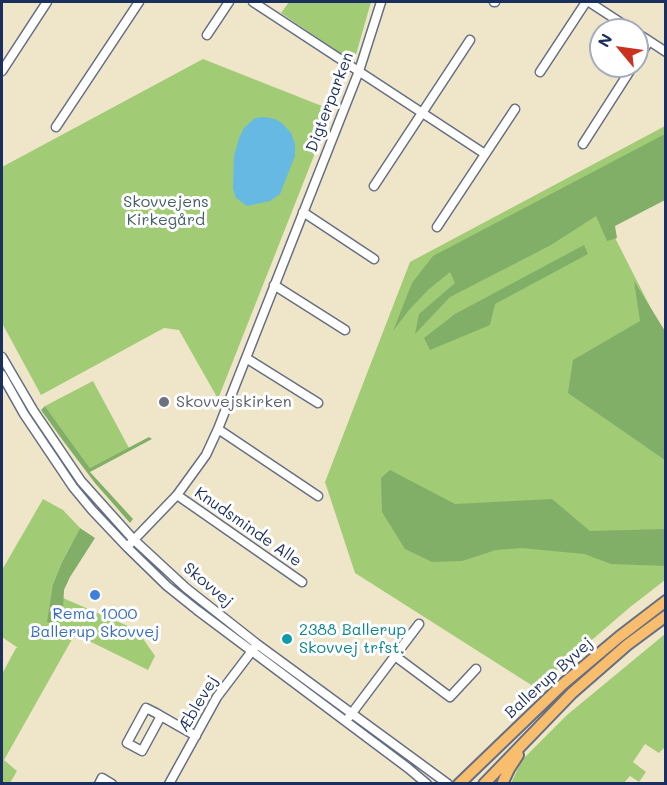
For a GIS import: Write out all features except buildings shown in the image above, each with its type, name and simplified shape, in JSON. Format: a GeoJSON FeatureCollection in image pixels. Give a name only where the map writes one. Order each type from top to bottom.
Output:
{"type":"FeatureCollection","features":[{"type":"Feature","properties":{"kind":"main road","name":"Ballerup Byvej"},"geometry":{"type":"LineString","coordinates":[[459,783],[556,690],[666,601]]}},
{"type":"Feature","properties":{"kind":"main road","name":"Ballerup Byvej"},"geometry":{"type":"LineString","coordinates":[[484,783],[593,675],[627,645],[666,616]]}},
{"type":"Feature","properties":{"kind":"main road"},"geometry":{"type":"LineString","coordinates":[[502,783],[509,769],[538,728]]}},
{"type":"Feature","properties":{"kind":"street"},"geometry":{"type":"LineString","coordinates":[[2,71],[47,2]]}},
{"type":"Feature","properties":{"kind":"street"},"geometry":{"type":"LineString","coordinates":[[56,128],[139,2]]}},
{"type":"Feature","properties":{"kind":"street"},"geometry":{"type":"LineString","coordinates":[[207,35],[229,2]]}},
{"type":"Feature","properties":{"kind":"street"},"geometry":{"type":"LineString","coordinates":[[253,2],[485,154]]}},
{"type":"Feature","properties":{"kind":"street","name":"Digterparken"},"geometry":{"type":"LineString","coordinates":[[127,547],[177,495],[206,455],[359,71],[381,2]]}},
{"type":"Feature","properties":{"kind":"street"},"geometry":{"type":"LineString","coordinates":[[540,72],[587,2],[613,18]]}},
{"type":"Feature","properties":{"kind":"street"},"geometry":{"type":"LineString","coordinates":[[374,186],[470,40]]}},
{"type":"Feature","properties":{"kind":"street"},"geometry":{"type":"LineString","coordinates":[[649,41],[666,52]]}},
{"type":"Feature","properties":{"kind":"street"},"geometry":{"type":"LineString","coordinates":[[583,144],[625,78]]}},
{"type":"Feature","properties":{"kind":"street"},"geometry":{"type":"LineString","coordinates":[[437,227],[515,109]]}},
{"type":"Feature","properties":{"kind":"street"},"geometry":{"type":"LineString","coordinates":[[303,212],[374,259]]}},
{"type":"Feature","properties":{"kind":"street"},"geometry":{"type":"LineString","coordinates":[[274,285],[345,330]]}},
{"type":"Feature","properties":{"kind":"street","name":"Skovvej"},"geometry":{"type":"LineString","coordinates":[[2,357],[33,410],[81,481],[133,539],[255,648],[346,722],[427,783]]}},
{"type":"Feature","properties":{"kind":"street"},"geometry":{"type":"LineString","coordinates":[[246,358],[318,404]]}},
{"type":"Feature","properties":{"kind":"street","name":"Skovvej"},"geometry":{"type":"LineString","coordinates":[[2,375],[30,424],[73,487],[127,547],[167,586],[197,610],[352,713],[448,783]]}},
{"type":"Feature","properties":{"kind":"street"},"geometry":{"type":"LineString","coordinates":[[218,429],[318,496]]}},
{"type":"Feature","properties":{"kind":"street","name":"Knudsminde Alle"},"geometry":{"type":"LineString","coordinates":[[177,495],[302,582]]}},
{"type":"Feature","properties":{"kind":"street"},"geometry":{"type":"LineString","coordinates":[[346,722],[419,624]]}},
{"type":"Feature","properties":{"kind":"street","name":"Æblevej"},"geometry":{"type":"LineString","coordinates":[[171,781],[217,697],[255,648]]}},
{"type":"Feature","properties":{"kind":"street"},"geometry":{"type":"LineString","coordinates":[[395,656],[450,697],[476,669]]}},
{"type":"Feature","properties":{"kind":"street"},"geometry":{"type":"LineString","coordinates":[[161,716],[142,751],[126,743],[146,708],[161,716],[196,736]]}},
{"type":"Feature","properties":{"kind":"street"},"geometry":{"type":"LineString","coordinates":[[99,783],[102,778],[112,783]]}},
{"type":"Feature","properties":{"kind":"street"},"geometry":{"type":"LineString","coordinates":[[171,781],[182,783]]}},
{"type":"Feature","properties":{"kind":"green space"},"geometry":{"type":"Polygon","coordinates":[[[289,2],[371,2],[355,58],[350,60],[281,13],[289,2]]]}},
{"type":"Feature","properties":{"kind":"green space","name":"Skovvejens Kirkegård"},"geometry":{"type":"Polygon","coordinates":[[[203,59],[332,110],[218,399],[179,330],[164,328],[41,395],[2,323],[2,167],[203,59]]]}},
{"type":"Feature","properties":{"kind":"green space"},"geometry":{"type":"Polygon","coordinates":[[[665,126],[665,199],[610,228],[665,336],[665,580],[536,688],[355,573],[325,482],[410,262],[665,126]]]}},
{"type":"Feature","properties":{"kind":"green space"},"geometry":{"type":"Polygon","coordinates":[[[665,134],[665,200],[615,226],[617,238],[607,241],[596,216],[551,245],[450,297],[415,334],[419,314],[455,283],[450,272],[428,290],[393,331],[412,283],[433,256],[665,134]]]}},
{"type":"Feature","properties":{"kind":"green space"},"geometry":{"type":"Polygon","coordinates":[[[584,245],[588,254],[495,304],[490,325],[430,350],[424,338],[455,314],[584,245]]]}},
{"type":"Feature","properties":{"kind":"green space"},"geometry":{"type":"Polygon","coordinates":[[[634,281],[665,331],[665,460],[568,393],[573,360],[640,321],[634,281]]]}},
{"type":"Feature","properties":{"kind":"green space"},"geometry":{"type":"Polygon","coordinates":[[[93,381],[129,448],[90,468],[45,406],[93,381]]]}},
{"type":"Feature","properties":{"kind":"green space"},"geometry":{"type":"Polygon","coordinates":[[[45,406],[90,468],[149,437],[152,439],[90,472],[133,519],[130,523],[95,483],[64,442],[41,410],[45,406]]]}},
{"type":"Feature","properties":{"kind":"green space"},"geometry":{"type":"Polygon","coordinates":[[[390,470],[455,504],[552,499],[590,531],[665,529],[665,566],[611,564],[584,554],[522,548],[496,550],[462,561],[432,562],[405,549],[382,512],[381,478],[390,470]]]}},
{"type":"Feature","properties":{"kind":"green space"},"geometry":{"type":"Polygon","coordinates":[[[43,499],[63,510],[80,528],[53,584],[63,610],[63,598],[137,630],[155,656],[148,670],[75,634],[4,760],[17,771],[10,783],[2,784],[2,674],[18,648],[2,637],[2,570],[43,499]]]}},
{"type":"Feature","properties":{"kind":"green space"},"geometry":{"type":"Polygon","coordinates":[[[80,528],[95,538],[64,590],[63,610],[57,624],[47,622],[53,584],[80,528]]]}},
{"type":"Feature","properties":{"kind":"green space"},"geometry":{"type":"Polygon","coordinates":[[[665,634],[665,747],[659,753],[645,744],[633,762],[646,772],[639,782],[630,776],[624,783],[511,783],[522,760],[567,715],[665,634]]]}},
{"type":"Feature","properties":{"kind":"water"},"geometry":{"type":"Polygon","coordinates":[[[264,117],[282,123],[291,133],[295,144],[295,156],[280,194],[270,201],[247,206],[236,198],[233,189],[234,156],[244,128],[255,118],[264,117]]]}},
{"type":"Feature","properties":{"kind":"place","name":"Skovvejskirken"},"geometry":{"type":"Point","coordinates":[164,402]}},
{"type":"Feature","properties":{"kind":"place","name":"Rema 1000 Ballerup Skovvej"},"geometry":{"type":"Point","coordinates":[95,595]}},
{"type":"Feature","properties":{"kind":"place","name":"2388 Ballerup Skovvej trfst."},"geometry":{"type":"Point","coordinates":[287,639]}}]}
